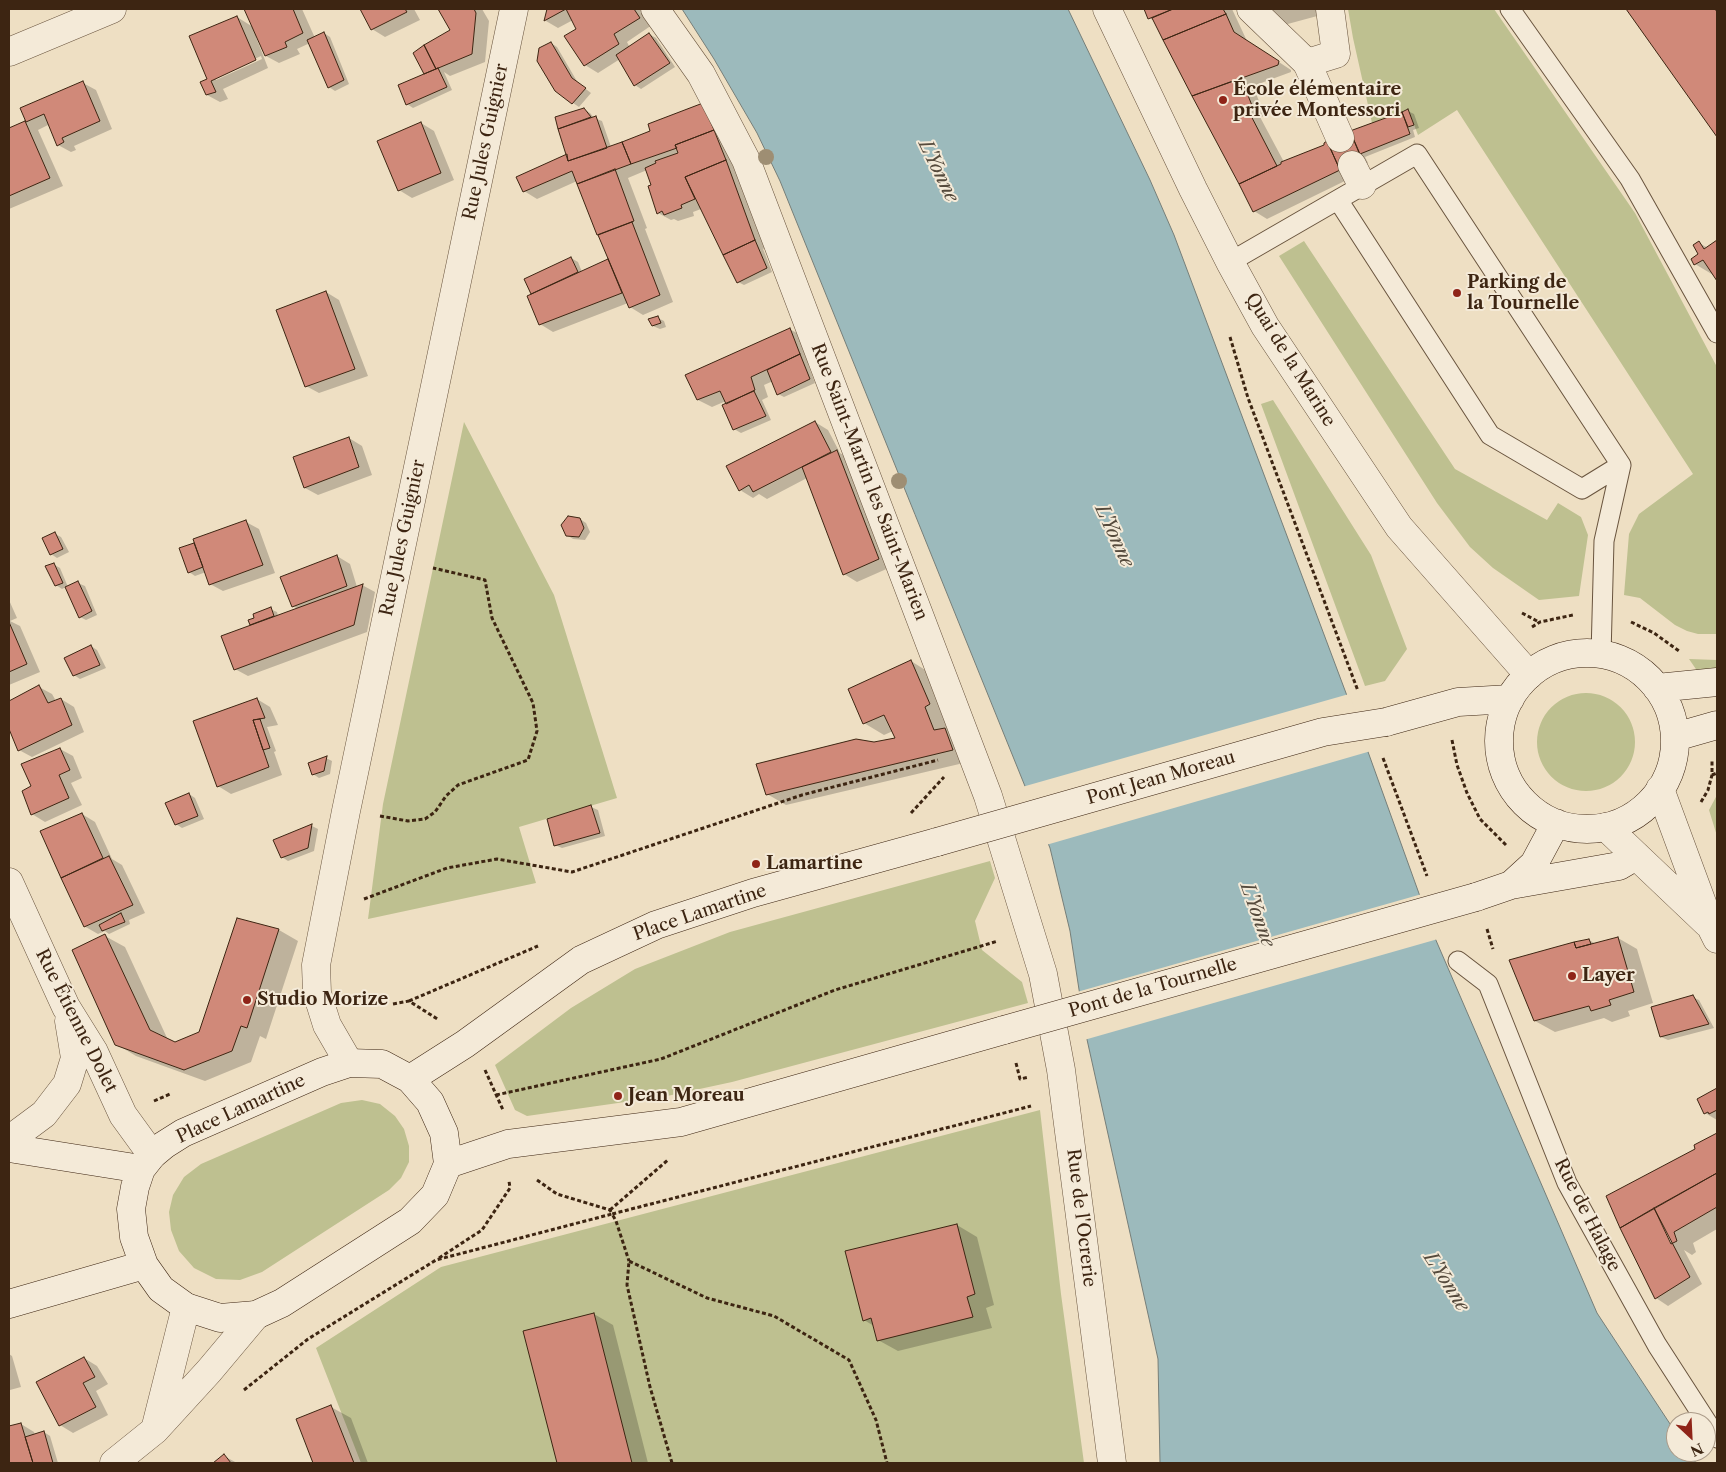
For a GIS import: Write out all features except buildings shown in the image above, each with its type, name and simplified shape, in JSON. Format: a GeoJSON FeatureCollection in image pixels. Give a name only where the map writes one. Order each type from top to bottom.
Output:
{"type":"FeatureCollection","features":[{"type":"Feature","properties":{"kind":"street"},"geometry":{"type":"LineString","coordinates":[[9,52],[112,9]]}},
{"type":"Feature","properties":{"kind":"street","name":"Rue Jules Guignier"},"geometry":{"type":"LineString","coordinates":[[349,1063],[327,1025],[317,994],[316,965],[325,912],[514,9]]}},
{"type":"Feature","properties":{"kind":"street","name":"Rue Saint-Martin les Saint-Marien"},"geometry":{"type":"LineString","coordinates":[[655,9],[701,74],[746,160],[988,796],[1042,974]]}},
{"type":"Feature","properties":{"kind":"street","name":"Quai de la Marine"},"geometry":{"type":"LineString","coordinates":[[1107,9],[1230,262],[1265,326],[1399,527],[1529,675]]}},
{"type":"Feature","properties":{"kind":"street"},"geometry":{"type":"LineString","coordinates":[[1251,9],[1307,64],[1340,138]]}},
{"type":"Feature","properties":{"kind":"street"},"geometry":{"type":"LineString","coordinates":[[1307,64],[1336,54],[1330,9]]}},
{"type":"Feature","properties":{"kind":"street"},"geometry":{"type":"LineString","coordinates":[[1582,654],[1601,655],[1617,659],[1632,666],[1646,676],[1657,688],[1670,712],[1675,737],[1674,756],[1669,773],[1660,789],[1646,806],[1628,819],[1606,827],[1581,829],[1556,824],[1534,812],[1516,794],[1504,772],[1499,748],[1501,723],[1510,699],[1518,686],[1544,664],[1563,657],[1582,654]]}},
{"type":"Feature","properties":{"kind":"street"},"geometry":{"type":"LineString","coordinates":[[1657,688],[1717,682]]}},
{"type":"Feature","properties":{"kind":"street","name":"Pont Jean Moreau"},"geometry":{"type":"LineString","coordinates":[[937,842],[1323,732],[1386,722],[1458,702],[1510,699]]}},
{"type":"Feature","properties":{"kind":"street"},"geometry":{"type":"LineString","coordinates":[[1675,737],[1717,725]]}},
{"type":"Feature","properties":{"kind":"street"},"geometry":{"type":"LineString","coordinates":[[1660,789],[1714,933]]}},
{"type":"Feature","properties":{"kind":"street"},"geometry":{"type":"LineString","coordinates":[[1510,885],[1534,864],[1556,824]]}},
{"type":"Feature","properties":{"kind":"street"},"geometry":{"type":"LineString","coordinates":[[1606,827],[1714,933]]}},
{"type":"Feature","properties":{"kind":"street","name":"Place Lamartine"},"geometry":{"type":"LineString","coordinates":[[410,1079],[465,1044],[580,960],[656,925],[753,893],[937,842]]}},
{"type":"Feature","properties":{"kind":"street"},"geometry":{"type":"LineString","coordinates":[[1510,885],[1619,866],[1636,856]]}},
{"type":"Feature","properties":{"kind":"street","name":"Rue Étienne Dolet"},"geometry":{"type":"LineString","coordinates":[[9,882],[66,1007],[94,1052],[147,1162]]}},
{"type":"Feature","properties":{"kind":"street","name":"Pont de la Tournelle"},"geometry":{"type":"LineString","coordinates":[[448,1164],[508,1144],[681,1122],[1476,897],[1510,885]]}},
{"type":"Feature","properties":{"kind":"street","name":"Rue de l'Ocrerie"},"geometry":{"type":"LineString","coordinates":[[1042,974],[1065,1097],[1112,1463]]}},
{"type":"Feature","properties":{"kind":"street"},"geometry":{"type":"LineString","coordinates":[[9,1140],[44,1114],[67,1084],[75,1058],[66,1007]]}},
{"type":"Feature","properties":{"kind":"street","name":"Place Lamartine"},"geometry":{"type":"LineString","coordinates":[[349,1063],[382,1064],[410,1079],[430,1102],[444,1132],[448,1164],[436,1195],[410,1222],[282,1303],[256,1315],[220,1318],[186,1307],[161,1289],[144,1265],[134,1237],[131,1209],[135,1187],[147,1162],[164,1145],[184,1134],[322,1072],[349,1063]]}},
{"type":"Feature","properties":{"kind":"street"},"geometry":{"type":"LineString","coordinates":[[9,1148],[147,1162]]}},
{"type":"Feature","properties":{"kind":"street"},"geometry":{"type":"LineString","coordinates":[[9,1304],[144,1265]]}},
{"type":"Feature","properties":{"kind":"street"},"geometry":{"type":"LineString","coordinates":[[155,1430],[186,1307]]}},
{"type":"Feature","properties":{"kind":"street"},"geometry":{"type":"LineString","coordinates":[[114,1463],[155,1430],[209,1371],[256,1315]]}},
{"type":"Feature","properties":{"kind":"lane"},"geometry":{"type":"LineString","coordinates":[[1510,9],[1630,179],[1717,333]]}},
{"type":"Feature","properties":{"kind":"lane"},"geometry":{"type":"LineString","coordinates":[[1230,262],[1338,200],[1357,175],[1417,154],[1621,465],[1604,541],[1601,655]]}},
{"type":"Feature","properties":{"kind":"lane"},"geometry":{"type":"LineString","coordinates":[[1338,200],[1490,435],[1582,489],[1621,465]]}},
{"type":"Feature","properties":{"kind":"lane","name":"Rue de Halage"},"geometry":{"type":"LineString","coordinates":[[1458,961],[1488,984],[1567,1183],[1657,1344],[1717,1438]]}},
{"type":"Feature","properties":{"kind":"path"},"geometry":{"type":"LineString","coordinates":[[1228,332],[1248,398],[1361,699]]}},
{"type":"Feature","properties":{"kind":"path"},"geometry":{"type":"LineString","coordinates":[[374,815],[408,821],[425,819],[435,812],[446,796],[458,785],[528,760],[537,731],[533,703],[492,618],[485,580],[426,567]]}},
{"type":"Feature","properties":{"kind":"path"},"geometry":{"type":"LineString","coordinates":[[1452,737],[1457,764],[1466,793],[1480,819],[1499,839]]}},
{"type":"Feature","properties":{"kind":"path"},"geometry":{"type":"LineString","coordinates":[[325,912],[363,900],[447,868],[497,859],[572,872],[802,795],[932,762],[970,749]]}},
{"type":"Feature","properties":{"kind":"path"},"geometry":{"type":"LineString","coordinates":[[909,814],[970,749]]}},
{"type":"Feature","properties":{"kind":"path"},"geometry":{"type":"LineString","coordinates":[[1382,755],[1427,877]]}},
{"type":"Feature","properties":{"kind":"path"},"geometry":{"type":"LineString","coordinates":[[1712,776],[1717,773]]}},
{"type":"Feature","properties":{"kind":"path"},"geometry":{"type":"LineString","coordinates":[[1487,928],[1496,956]]}},
{"type":"Feature","properties":{"kind":"path"},"geometry":{"type":"LineString","coordinates":[[496,1095],[661,1059],[835,990],[1030,932]]}},
{"type":"Feature","properties":{"kind":"path"},"geometry":{"type":"LineString","coordinates":[[393,1004],[409,1001],[449,1026],[465,1044]]}},
{"type":"Feature","properties":{"kind":"path"},"geometry":{"type":"LineString","coordinates":[[436,1260],[611,1212],[878,1146],[1065,1097]]}},
{"type":"Feature","properties":{"kind":"path"},"geometry":{"type":"LineString","coordinates":[[611,1212],[672,1156]]}},
{"type":"Feature","properties":{"kind":"path"},"geometry":{"type":"LineString","coordinates":[[537,1180],[556,1194],[611,1212],[616,1221],[629,1261],[627,1285],[650,1387],[672,1463]]}},
{"type":"Feature","properties":{"kind":"path"},"geometry":{"type":"LineString","coordinates":[[244,1390],[308,1340],[482,1230],[510,1188]]}},
{"type":"Feature","properties":{"kind":"path"},"geometry":{"type":"LineString","coordinates":[[629,1261],[707,1298],[774,1316],[849,1360],[876,1420],[887,1463]]}},
{"type":"Feature","properties":{"kind":"green space"},"geometry":{"type":"Polygon","coordinates":[[[1348,9],[1494,9],[1635,213],[1717,367],[1717,634],[1698,634],[1687,631],[1675,625],[1640,598],[1624,595],[1629,534],[1639,514],[1693,474],[1457,110],[1418,135],[1408,109],[1372,123],[1348,9]]]}},
{"type":"Feature","properties":{"kind":"green space"},"geometry":{"type":"Polygon","coordinates":[[[1304,241],[1455,469],[1547,520],[1558,503],[1581,517],[1588,535],[1579,596],[1539,600],[1493,568],[1470,547],[1437,503],[1279,256],[1304,241]]]}},
{"type":"Feature","properties":{"kind":"green space"},"geometry":{"type":"Polygon","coordinates":[[[1273,400],[1371,555],[1407,649],[1385,681],[1365,686],[1261,404],[1273,400]]]}},
{"type":"Feature","properties":{"kind":"green space"},"geometry":{"type":"Polygon","coordinates":[[[464,422],[554,595],[617,798],[519,827],[536,883],[368,919],[383,804],[464,422]]]}},
{"type":"Feature","properties":{"kind":"green space"},"geometry":{"type":"Polygon","coordinates":[[[1689,659],[1717,660],[1717,673],[1700,675],[1689,659]]]}},
{"type":"Feature","properties":{"kind":"green space"},"geometry":{"type":"Polygon","coordinates":[[[1586,693],[1605,697],[1620,708],[1631,723],[1635,742],[1631,761],[1620,776],[1605,787],[1586,791],[1567,787],[1552,776],[1541,761],[1537,742],[1541,723],[1552,708],[1567,697],[1586,693]]]}},
{"type":"Feature","properties":{"kind":"green space"},"geometry":{"type":"Polygon","coordinates":[[[1717,795],[1717,836],[1709,810],[1717,795]]]}},
{"type":"Feature","properties":{"kind":"green space"},"geometry":{"type":"Polygon","coordinates":[[[990,861],[995,878],[975,921],[982,950],[1022,982],[1028,1003],[732,1082],[667,1096],[527,1116],[515,1110],[495,1065],[571,1008],[635,969],[730,932],[990,861]]]}},
{"type":"Feature","properties":{"kind":"green space"},"geometry":{"type":"Polygon","coordinates":[[[362,1100],[380,1104],[395,1116],[404,1129],[409,1146],[409,1162],[401,1178],[389,1190],[262,1272],[240,1280],[216,1279],[194,1268],[179,1251],[171,1230],[169,1212],[173,1195],[184,1177],[201,1164],[341,1103],[362,1100]]]}},
{"type":"Feature","properties":{"kind":"green space"},"geometry":{"type":"Polygon","coordinates":[[[1040,1110],[1061,1294],[1084,1463],[361,1463],[316,1348],[441,1267],[1040,1110]]]}},
{"type":"Feature","properties":{"kind":"water","name":"L'Yonne"},"geometry":{"type":"Polygon","coordinates":[[[682,9],[1068,9],[1150,180],[1174,235],[1367,749],[1435,938],[1597,1313],[1666,1418],[1666,1462],[1696,1463],[1160,1463],[1158,1359],[1086,1035],[1070,931],[1050,848],[780,181],[757,133],[714,59],[682,9]]]}},
{"type":"Feature","properties":{"kind":"pier"},"geometry":{"type":"Polygon","coordinates":[[[1349,694],[1371,751],[1046,845],[1022,787],[1349,694]]]}},
{"type":"Feature","properties":{"kind":"pier"},"geometry":{"type":"Polygon","coordinates":[[[1422,894],[1438,939],[1084,1040],[1077,992],[1422,894]]]}},
{"type":"Feature","properties":{"kind":"place","name":"École élémentaire privée Montessori"},"geometry":{"type":"Point","coordinates":[1223,100]}},
{"type":"Feature","properties":{"kind":"place","name":"Parking de la Tournelle"},"geometry":{"type":"Point","coordinates":[1457,293]}},
{"type":"Feature","properties":{"kind":"place","name":"Lamartine"},"geometry":{"type":"Point","coordinates":[756,864]}},
{"type":"Feature","properties":{"kind":"place","name":"Layer"},"geometry":{"type":"Point","coordinates":[1572,976]}},
{"type":"Feature","properties":{"kind":"place","name":"Studio Morize"},"geometry":{"type":"Point","coordinates":[247,1000]}},
{"type":"Feature","properties":{"kind":"place","name":"Jean Moreau"},"geometry":{"type":"Point","coordinates":[618,1096]}}]}
